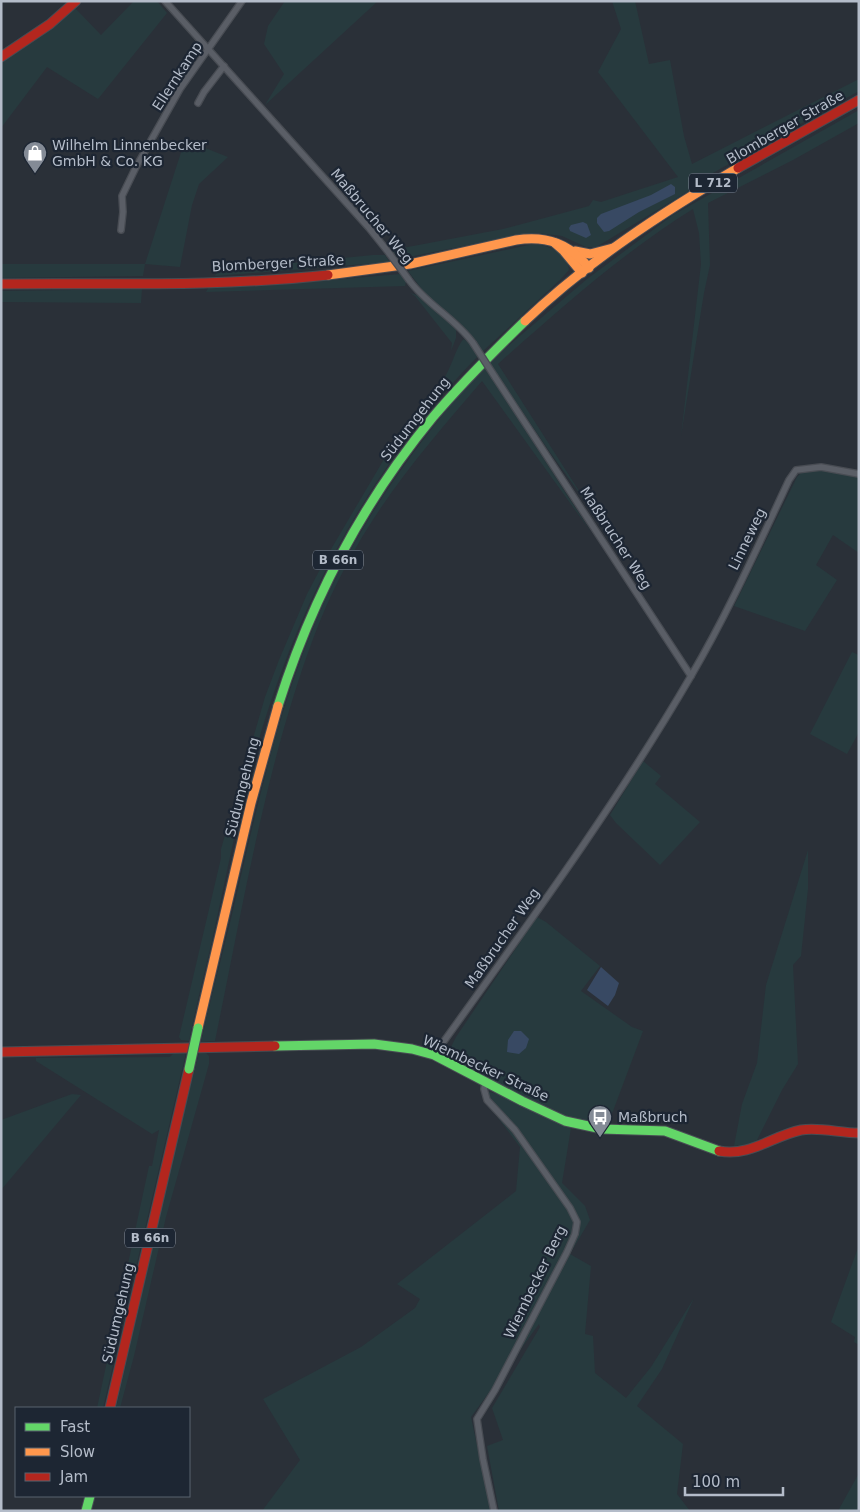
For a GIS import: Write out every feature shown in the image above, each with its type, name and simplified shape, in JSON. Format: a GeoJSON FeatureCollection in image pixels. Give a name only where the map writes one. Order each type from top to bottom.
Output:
{"type":"FeatureCollection","features":[{"type":"Feature","properties":{"kind":"street"},"geometry":{"type":"LineString","coordinates":[[1,57],[50,24],[76,1]]}},
{"type":"Feature","properties":{"kind":"street","name":"Maßbrucher Weg"},"geometry":{"type":"LineString","coordinates":[[165,1],[369,228],[423,296],[463,330],[496,377],[691,676],[603,816],[434,1055]]}},
{"type":"Feature","properties":{"kind":"street","name":"Ellernkamp"},"geometry":{"type":"LineString","coordinates":[[121,230],[124,212],[121,202],[122,196],[136,167],[180,89],[242,1]]}},
{"type":"Feature","properties":{"kind":"street"},"geometry":{"type":"LineString","coordinates":[[198,102],[224,66]]}},
{"type":"Feature","properties":{"kind":"street","name":"Blomberger Straße"},"geometry":{"type":"LineString","coordinates":[[1,284],[169,282],[306,276],[370,270],[408,264],[526,239],[544,239],[564,244],[575,251],[585,270],[663,214],[859,100]]}},
{"type":"Feature","properties":{"kind":"street"},"geometry":{"type":"LineString","coordinates":[[553,241],[585,270]]}},
{"type":"Feature","properties":{"kind":"street"},"geometry":{"type":"LineString","coordinates":[[575,251],[594,254],[615,248]]}},
{"type":"Feature","properties":{"kind":"street","name":"Südumgehung"},"geometry":{"type":"LineString","coordinates":[[110,1407],[253,794],[275,714],[295,654],[338,561],[380,489],[408,448],[450,396],[505,339],[585,270]]}},
{"type":"Feature","properties":{"kind":"street","name":"Linneweg"},"geometry":{"type":"LineString","coordinates":[[691,676],[728,608],[789,480],[796,470],[821,467],[859,474]]}},
{"type":"Feature","properties":{"kind":"street","name":"Wiembecker Straße"},"geometry":{"type":"LineString","coordinates":[[1,1052],[374,1044],[409,1047],[434,1055],[485,1083],[581,1126],[608,1130],[625,1129],[667,1132],[705,1147],[729,1153],[751,1149],[802,1130],[859,1133]]}},
{"type":"Feature","properties":{"kind":"street","name":"Wiembecker Berg"},"geometry":{"type":"LineString","coordinates":[[485,1083],[484,1089],[487,1100],[514,1130],[578,1222],[567,1252],[495,1390],[477,1419],[494,1511]]}},
{"type":"Feature","properties":{"kind":"street"},"geometry":{"type":"LineString","coordinates":[[86,1511],[90,1497]]}},
{"type":"Feature","properties":{"kind":"green space"},"geometry":{"type":"Polygon","coordinates":[[[134,1],[157,1],[167,13],[98,99],[47,67],[1,128],[1,62],[42,36],[75,8],[101,35],[134,1]]]}},
{"type":"Feature","properties":{"kind":"green space"},"geometry":{"type":"Polygon","coordinates":[[[285,1],[378,1],[265,105],[284,74],[264,44],[268,26],[285,1]]]}},
{"type":"Feature","properties":{"kind":"green space"},"geometry":{"type":"Polygon","coordinates":[[[612,1],[635,1],[649,64],[670,60],[684,136],[692,164],[859,79],[859,91],[704,178],[692,189],[596,247],[586,247],[562,236],[537,233],[399,259],[392,250],[503,229],[589,206],[593,200],[601,202],[678,177],[598,72],[621,29],[612,1]]]}},
{"type":"Feature","properties":{"kind":"green space"},"geometry":{"type":"Polygon","coordinates":[[[859,110],[859,123],[793,160],[708,203],[710,265],[681,436],[701,264],[699,233],[693,209],[616,263],[568,302],[498,364],[588,505],[489,362],[587,279],[673,215],[859,110]]]}},
{"type":"Feature","properties":{"kind":"green space"},"geometry":{"type":"Polygon","coordinates":[[[185,140],[228,157],[199,184],[192,205],[180,267],[145,264],[185,140]]]}},
{"type":"Feature","properties":{"kind":"green space"},"geometry":{"type":"Polygon","coordinates":[[[533,244],[545,246],[556,251],[565,259],[569,270],[482,352],[474,339],[459,322],[427,296],[408,271],[533,244]]]}},
{"type":"Feature","properties":{"kind":"green space"},"geometry":{"type":"Polygon","coordinates":[[[385,255],[390,262],[215,276],[217,272],[240,268],[385,255]]]}},
{"type":"Feature","properties":{"kind":"green space"},"geometry":{"type":"Polygon","coordinates":[[[1,264],[145,264],[143,276],[1,278],[1,264]]]}},
{"type":"Feature","properties":{"kind":"green space"},"geometry":{"type":"Polygon","coordinates":[[[400,274],[406,282],[405,286],[206,292],[209,287],[263,286],[400,274]]]}},
{"type":"Feature","properties":{"kind":"green space"},"geometry":{"type":"Polygon","coordinates":[[[142,289],[141,303],[1,302],[1,291],[142,289]]]}},
{"type":"Feature","properties":{"kind":"green space"},"geometry":{"type":"Polygon","coordinates":[[[410,293],[422,298],[456,329],[456,338],[451,351],[452,343],[415,296],[410,293]]]}},
{"type":"Feature","properties":{"kind":"green space"},"geometry":{"type":"Polygon","coordinates":[[[464,339],[478,356],[412,432],[356,515],[331,559],[289,651],[262,728],[246,788],[189,1041],[181,1040],[179,1037],[221,858],[221,849],[265,697],[279,660],[307,594],[327,556],[390,449],[446,375],[459,345],[464,339]]]}},
{"type":"Feature","properties":{"kind":"green space"},"geometry":{"type":"Polygon","coordinates":[[[484,366],[591,532],[482,381],[409,469],[375,516],[336,586],[317,627],[302,670],[272,773],[246,888],[215,1041],[201,1042],[270,758],[294,677],[325,599],[359,535],[391,484],[426,435],[484,366]]]}},
{"type":"Feature","properties":{"kind":"green space"},"geometry":{"type":"Polygon","coordinates":[[[814,470],[859,476],[859,553],[833,535],[816,565],[837,580],[805,631],[734,606],[797,477],[802,472],[814,470]]]}},
{"type":"Feature","properties":{"kind":"green space"},"geometry":{"type":"Polygon","coordinates":[[[852,652],[859,655],[859,732],[847,754],[810,734],[852,652]]]}},
{"type":"Feature","properties":{"kind":"green space"},"geometry":{"type":"Polygon","coordinates":[[[643,761],[661,776],[655,784],[700,822],[660,865],[610,815],[643,761]]]}},
{"type":"Feature","properties":{"kind":"green space"},"geometry":{"type":"Polygon","coordinates":[[[808,850],[808,889],[801,956],[793,965],[798,1064],[782,1090],[755,1144],[734,1146],[742,1104],[757,1063],[766,985],[808,850]]]}},
{"type":"Feature","properties":{"kind":"green space"},"geometry":{"type":"Polygon","coordinates":[[[537,917],[546,922],[600,966],[581,991],[632,1027],[643,1031],[613,1111],[606,1124],[593,1125],[572,1119],[450,1061],[448,1053],[456,1037],[537,917]]]}},
{"type":"Feature","properties":{"kind":"green space"},"geometry":{"type":"Polygon","coordinates":[[[174,1053],[186,1053],[103,1407],[97,1407],[149,1166],[152,1166],[159,1130],[152,1134],[36,1061],[36,1058],[170,1057],[174,1053]]]}},
{"type":"Feature","properties":{"kind":"green space"},"geometry":{"type":"Polygon","coordinates":[[[199,1053],[206,1053],[209,1056],[209,1064],[166,1217],[120,1407],[116,1407],[178,1135],[199,1053]]]}},
{"type":"Feature","properties":{"kind":"green space"},"geometry":{"type":"Polygon","coordinates":[[[486,1091],[501,1095],[571,1128],[562,1183],[585,1206],[590,1220],[570,1254],[591,1266],[585,1334],[593,1336],[595,1373],[626,1398],[651,1367],[694,1298],[662,1369],[637,1406],[683,1444],[677,1494],[690,1511],[499,1511],[487,1446],[503,1440],[492,1408],[540,1327],[539,1324],[471,1417],[491,1511],[262,1511],[300,1460],[263,1399],[361,1347],[415,1308],[420,1299],[397,1284],[516,1191],[520,1147],[483,1098],[486,1091]]]}},
{"type":"Feature","properties":{"kind":"green space"},"geometry":{"type":"Polygon","coordinates":[[[72,1094],[81,1095],[1,1190],[1,1120],[72,1094]]]}},
{"type":"Feature","properties":{"kind":"green space"},"geometry":{"type":"Polygon","coordinates":[[[859,1245],[859,1345],[854,1342],[855,1337],[831,1322],[859,1245]]]}},
{"type":"Feature","properties":{"kind":"green space"},"geometry":{"type":"Polygon","coordinates":[[[859,1473],[859,1511],[838,1511],[859,1473]]]}},
{"type":"Feature","properties":{"kind":"water"},"geometry":{"type":"Polygon","coordinates":[[[671,184],[675,187],[675,194],[639,212],[609,231],[604,232],[597,223],[597,218],[601,214],[651,195],[671,184]]]}},
{"type":"Feature","properties":{"kind":"water"},"geometry":{"type":"Polygon","coordinates":[[[583,222],[587,224],[591,235],[586,238],[570,231],[569,228],[571,225],[583,222]]]}},
{"type":"Feature","properties":{"kind":"water"},"geometry":{"type":"Polygon","coordinates":[[[601,967],[619,983],[615,995],[608,1006],[587,990],[601,967]]]}},
{"type":"Feature","properties":{"kind":"water"},"geometry":{"type":"Polygon","coordinates":[[[514,1031],[521,1031],[529,1039],[526,1048],[519,1054],[507,1052],[508,1040],[514,1031]]]}},
{"type":"Feature","properties":{"kind":"traffic: fast"},"geometry":{"type":"LineString","coordinates":[[278,706],[306,628],[323,591],[362,518],[384,483],[444,404],[525,321]]}},
{"type":"Feature","properties":{"kind":"traffic: fast"},"geometry":{"type":"LineString","coordinates":[[189,1069],[198,1028]]}},
{"type":"Feature","properties":{"kind":"traffic: fast"},"geometry":{"type":"LineString","coordinates":[[275,1046],[374,1044],[412,1049],[434,1055],[565,1121],[602,1129],[665,1131],[719,1151]]}},
{"type":"Feature","properties":{"kind":"traffic: fast"},"geometry":{"type":"LineString","coordinates":[[86,1511],[90,1497]]}},
{"type":"Feature","properties":{"kind":"traffic: slow"},"geometry":{"type":"LineString","coordinates":[[525,321],[574,278],[627,238],[738,168]]}},
{"type":"Feature","properties":{"kind":"traffic: slow"},"geometry":{"type":"LineString","coordinates":[[328,275],[410,264],[527,239],[548,240],[566,247],[589,268]]}},
{"type":"Feature","properties":{"kind":"traffic: slow"},"geometry":{"type":"LineString","coordinates":[[555,243],[582,273]]}},
{"type":"Feature","properties":{"kind":"traffic: slow"},"geometry":{"type":"LineString","coordinates":[[575,251],[590,254],[613,248]]}},
{"type":"Feature","properties":{"kind":"traffic: slow"},"geometry":{"type":"LineString","coordinates":[[198,1028],[251,803],[278,706]]}},
{"type":"Feature","properties":{"kind":"traffic: jam"},"geometry":{"type":"LineString","coordinates":[[1,57],[50,24],[76,1]]}},
{"type":"Feature","properties":{"kind":"traffic: jam"},"geometry":{"type":"LineString","coordinates":[[738,168],[859,100]]}},
{"type":"Feature","properties":{"kind":"traffic: jam"},"geometry":{"type":"LineString","coordinates":[[1,284],[205,283],[328,275]]}},
{"type":"Feature","properties":{"kind":"traffic: jam"},"geometry":{"type":"LineString","coordinates":[[1,1052],[275,1046]]}},
{"type":"Feature","properties":{"kind":"traffic: jam"},"geometry":{"type":"LineString","coordinates":[[110,1407],[189,1069]]}},
{"type":"Feature","properties":{"kind":"traffic: jam"},"geometry":{"type":"LineString","coordinates":[[719,1151],[730,1152],[751,1149],[801,1130],[815,1129],[859,1133]]}},
{"type":"Feature","properties":{"kind":"place","name":"Wilhelm Linnenbecker GmbH & Co. KG"},"geometry":{"type":"Point","coordinates":[35,174]}},
{"type":"Feature","properties":{"kind":"place","name":"Maßbruch"},"geometry":{"type":"Point","coordinates":[600,1138]}}]}
